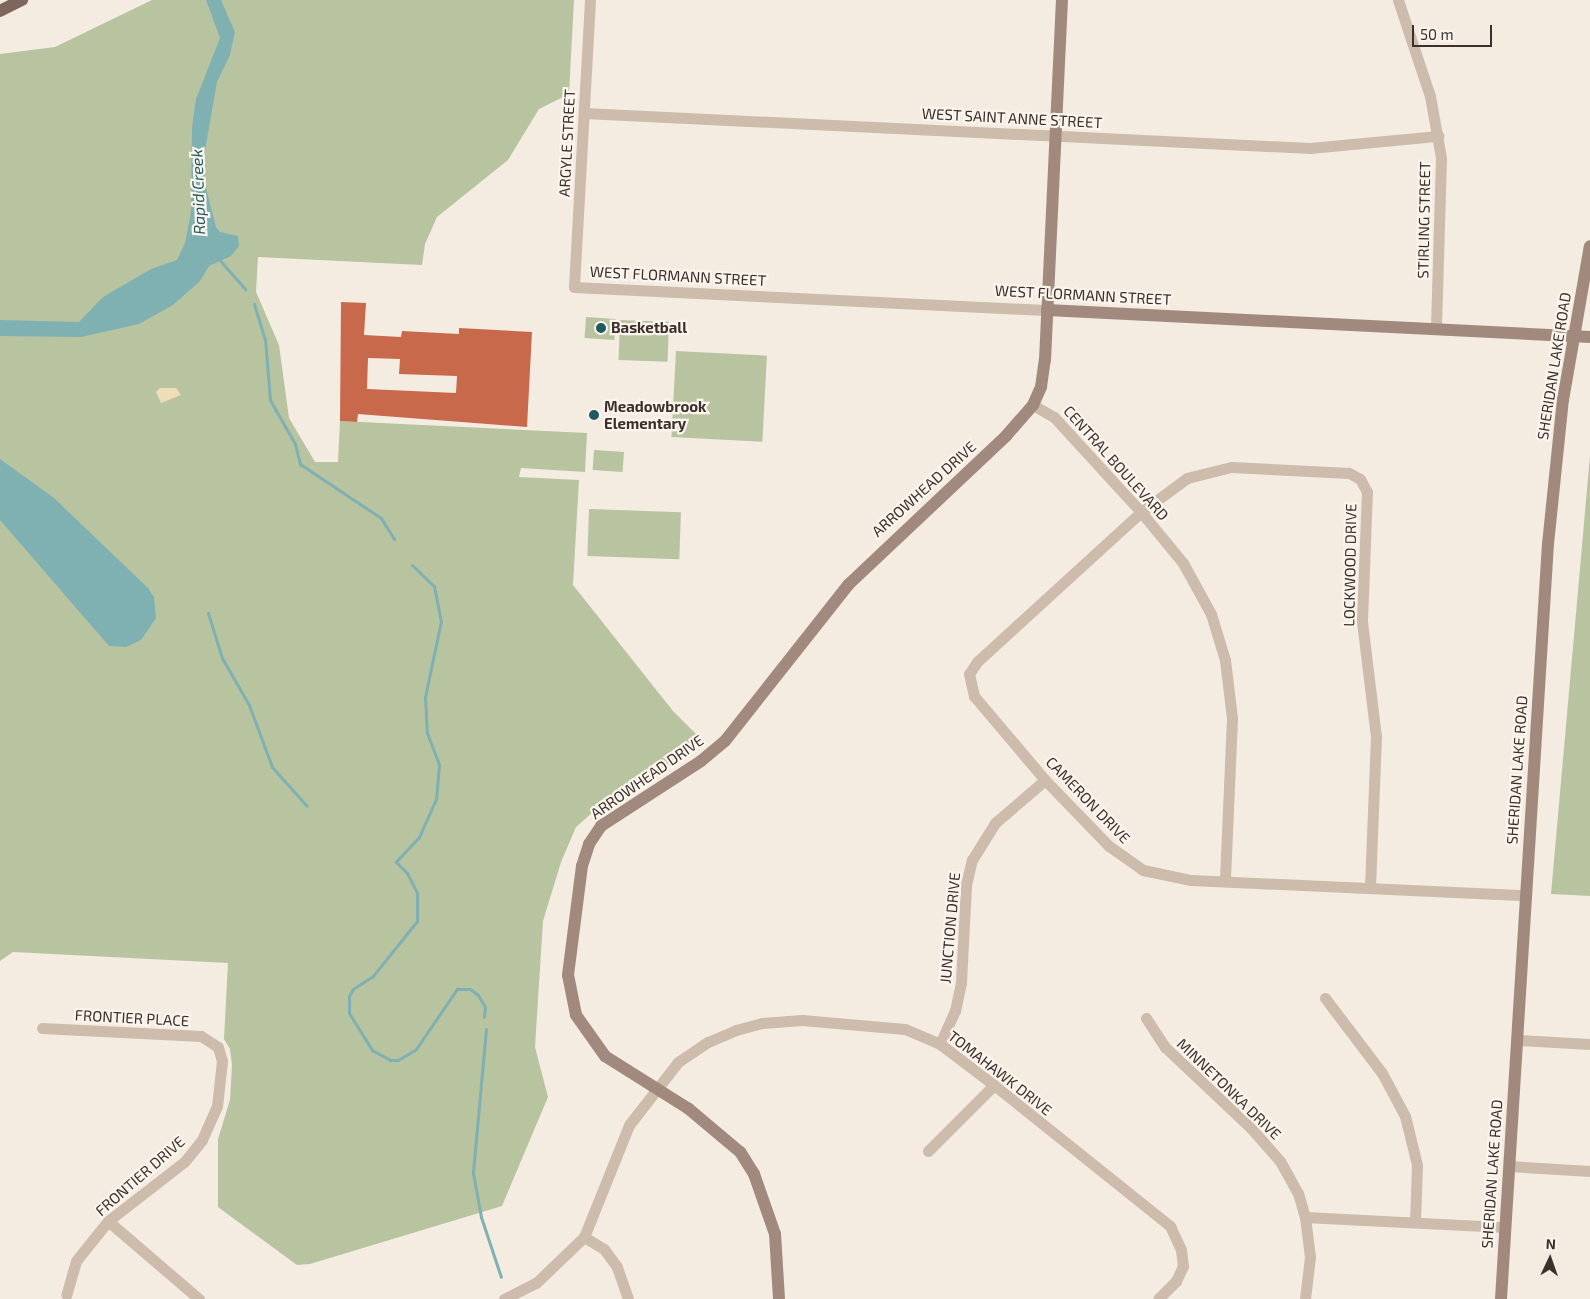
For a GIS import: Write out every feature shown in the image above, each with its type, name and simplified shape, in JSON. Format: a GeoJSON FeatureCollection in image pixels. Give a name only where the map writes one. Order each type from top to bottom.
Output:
{"type":"FeatureCollection","features":[{"type":"Feature","properties":{"kind":"main road"},"geometry":{"type":"LineString","coordinates":[[0,11],[19,1]]}},
{"type":"Feature","properties":{"kind":"street","name":"ARGYLE STREET"},"geometry":{"type":"LineString","coordinates":[[574,287],[590,0]]}},
{"type":"Feature","properties":{"kind":"street"},"geometry":{"type":"LineString","coordinates":[[1033,405],[1044,375],[1062,0]]}},
{"type":"Feature","properties":{"kind":"street","name":"STIRLING STREET"},"geometry":{"type":"LineString","coordinates":[[1398,0],[1430,96],[1438,136],[1442,184],[1436,327]]}},
{"type":"Feature","properties":{"kind":"street","name":"WEST SAINT ANNE STREET"},"geometry":{"type":"LineString","coordinates":[[584,112],[1310,148],[1438,136]]}},
{"type":"Feature","properties":{"kind":"street","name":"SHERIDAN LAKE ROAD"},"geometry":{"type":"LineString","coordinates":[[1501,1299],[1548,544],[1574,336],[1590,246]]}},
{"type":"Feature","properties":{"kind":"street","name":"WEST FLORMANN STREET"},"geometry":{"type":"LineString","coordinates":[[574,287],[1436,327],[1590,337]]}},
{"type":"Feature","properties":{"kind":"street","name":"CENTRAL BOULEVARD"},"geometry":{"type":"LineString","coordinates":[[1033,405],[1054,417],[1141,512],[1183,563],[1200,591],[1225,660],[1232,718],[1225,880]]}},
{"type":"Feature","properties":{"kind":"street","name":"ARROWHEAD DRIVE"},"geometry":{"type":"LineString","coordinates":[[779,1299],[775,1234],[754,1174],[740,1152],[714,1127],[605,1056],[583,1029],[572,1002],[568,975],[574,909],[582,866],[595,834],[612,818],[687,771],[725,741],[848,585],[1006,436],[1033,405]]}},
{"type":"Feature","properties":{"kind":"street","name":"LOCKWOOD DRIVE"},"geometry":{"type":"LineString","coordinates":[[1141,512],[1187,478],[1223,468],[1349,473],[1360,479],[1367,492],[1362,620],[1376,737],[1370,886]]}},
{"type":"Feature","properties":{"kind":"street","name":"CAMERON DRIVE"},"geometry":{"type":"LineString","coordinates":[[1141,512],[977,662],[969,674],[974,696],[1045,780],[1109,846],[1143,870],[1164,876],[1525,894]]}},
{"type":"Feature","properties":{"kind":"street","name":"JUNCTION DRIVE"},"geometry":{"type":"LineString","coordinates":[[940,1044],[955,1011],[961,982],[966,885],[972,860],[995,823],[1045,780]]}},
{"type":"Feature","properties":{"kind":"street"},"geometry":{"type":"LineString","coordinates":[[1325,998],[1382,1073],[1405,1116],[1416,1154],[1415,1222]]}},
{"type":"Feature","properties":{"kind":"street","name":"MINNETONKA DRIVE"},"geometry":{"type":"LineString","coordinates":[[1146,1018],[1164,1047],[1251,1128],[1280,1161],[1298,1193],[1305,1217],[1310,1257],[1305,1299]]}},
{"type":"Feature","properties":{"kind":"street","name":"TOMAHAWK DRIVE"},"geometry":{"type":"LineString","coordinates":[[504,1299],[536,1283],[584,1237],[629,1125],[655,1088],[678,1062],[708,1042],[762,1023],[851,1022],[905,1029],[940,1044],[1170,1226],[1181,1250],[1184,1266],[1176,1281],[1158,1299]]}},
{"type":"Feature","properties":{"kind":"street","name":"FRONTIER PLACE"},"geometry":{"type":"LineString","coordinates":[[42,1028],[197,1036],[218,1047]]}},
{"type":"Feature","properties":{"kind":"street"},"geometry":{"type":"LineString","coordinates":[[1517,1040],[1590,1044]]}},
{"type":"Feature","properties":{"kind":"street","name":"FRONTIER DRIVE"},"geometry":{"type":"LineString","coordinates":[[66,1295],[76,1261],[108,1221],[184,1162],[202,1140],[217,1106],[222,1061],[218,1047]]}},
{"type":"Feature","properties":{"kind":"street"},"geometry":{"type":"LineString","coordinates":[[928,1151],[994,1085]]}},
{"type":"Feature","properties":{"kind":"street"},"geometry":{"type":"LineString","coordinates":[[1509,1166],[1590,1171]]}},
{"type":"Feature","properties":{"kind":"street"},"geometry":{"type":"LineString","coordinates":[[1305,1217],[1505,1227]]}},
{"type":"Feature","properties":{"kind":"street"},"geometry":{"type":"LineString","coordinates":[[108,1221],[199,1299]]}},
{"type":"Feature","properties":{"kind":"street"},"geometry":{"type":"LineString","coordinates":[[584,1237],[604,1249],[617,1267],[628,1299]]}},
{"type":"Feature","properties":{"kind":"green space"},"geometry":{"type":"Polygon","coordinates":[[[152,0],[574,0],[569,94],[539,109],[508,160],[437,217],[425,244],[422,265],[258,257],[256,292],[279,345],[289,418],[315,462],[338,462],[340,421],[587,433],[585,472],[521,468],[519,477],[579,480],[573,585],[673,711],[704,742],[593,812],[576,827],[561,862],[543,921],[535,1047],[548,1097],[502,1206],[310,1264],[297,1265],[218,1207],[218,1139],[230,1100],[232,1065],[230,1049],[224,1039],[228,963],[13,952],[0,961],[0,54],[55,47],[152,0]]]}},
{"type":"Feature","properties":{"kind":"green space","name":"Basketball"},"geometry":{"type":"Polygon","coordinates":[[[586,317],[616,319],[614,340],[585,338],[586,317]]]}},
{"type":"Feature","properties":{"kind":"green space"},"geometry":{"type":"Polygon","coordinates":[[[620,320],[669,322],[668,362],[619,360],[620,320]]]}},
{"type":"Feature","properties":{"kind":"green space"},"geometry":{"type":"Polygon","coordinates":[[[676,351],[767,356],[762,442],[671,437],[676,351]]]}},
{"type":"Feature","properties":{"kind":"green space"},"geometry":{"type":"Polygon","coordinates":[[[594,450],[624,452],[623,472],[593,470],[594,450]]]}},
{"type":"Feature","properties":{"kind":"green space"},"geometry":{"type":"Polygon","coordinates":[[[1590,456],[1590,896],[1551,894],[1590,456]]]}},
{"type":"Feature","properties":{"kind":"green space"},"geometry":{"type":"Polygon","coordinates":[[[589,509],[681,512],[679,559],[587,556],[589,509]]]}},
{"type":"Feature","properties":{"kind":"sand"},"geometry":{"type":"Polygon","coordinates":[[[160,388],[176,388],[181,395],[161,403],[156,392],[160,388]]]}},
{"type":"Feature","properties":{"kind":"water","name":"Rapid Creek"},"geometry":{"type":"Polygon","coordinates":[[[206,0],[221,0],[235,32],[230,55],[217,82],[203,162],[206,188],[216,227],[220,232],[238,236],[239,246],[231,256],[209,266],[200,281],[173,305],[139,324],[81,337],[0,336],[0,320],[79,322],[103,297],[151,269],[177,260],[185,243],[191,212],[192,127],[196,99],[220,38],[206,0]]]}},
{"type":"Feature","properties":{"kind":"water"},"geometry":{"type":"Polygon","coordinates":[[[0,459],[54,498],[148,588],[154,597],[156,618],[141,640],[126,647],[109,646],[0,520],[0,459]]]}},
{"type":"Feature","properties":{"kind":"building"},"geometry":{"type":"Polygon","coordinates":[[[341,302],[366,303],[364,335],[401,337],[402,331],[459,334],[459,328],[532,332],[527,427],[358,414],[357,422],[340,421],[341,302]],[[368,358],[367,389],[456,393],[457,376],[399,374],[400,359],[368,358]]]}},
{"type":"Feature","properties":{"kind":"waterway"},"geometry":{"type":"LineString","coordinates":[[217,257],[245,289]]}},
{"type":"Feature","properties":{"kind":"waterway"},"geometry":{"type":"LineString","coordinates":[[254,304],[265,339],[270,400],[295,444],[300,464],[381,518],[394,539]]}},
{"type":"Feature","properties":{"kind":"waterway"},"geometry":{"type":"LineString","coordinates":[[412,565],[434,586],[441,621],[425,697],[427,733],[439,765],[436,799],[419,837],[396,862],[407,873],[417,893],[417,921],[373,976],[353,989],[349,996],[349,1013],[372,1050],[390,1060],[398,1060],[416,1049],[457,989],[470,989],[478,995],[485,1007],[484,1017]]}},
{"type":"Feature","properties":{"kind":"waterway"},"geometry":{"type":"LineString","coordinates":[[208,613],[222,658],[249,705],[272,767],[307,806]]}},
{"type":"Feature","properties":{"kind":"waterway"},"geometry":{"type":"LineString","coordinates":[[486,1029],[473,1173],[481,1217],[501,1277]]}},
{"type":"Feature","properties":{"kind":"place","name":"Basketball"},"geometry":{"type":"Point","coordinates":[601,328]}},
{"type":"Feature","properties":{"kind":"place","name":"Meadowbrook Elementary"},"geometry":{"type":"Point","coordinates":[594,415]}}]}
